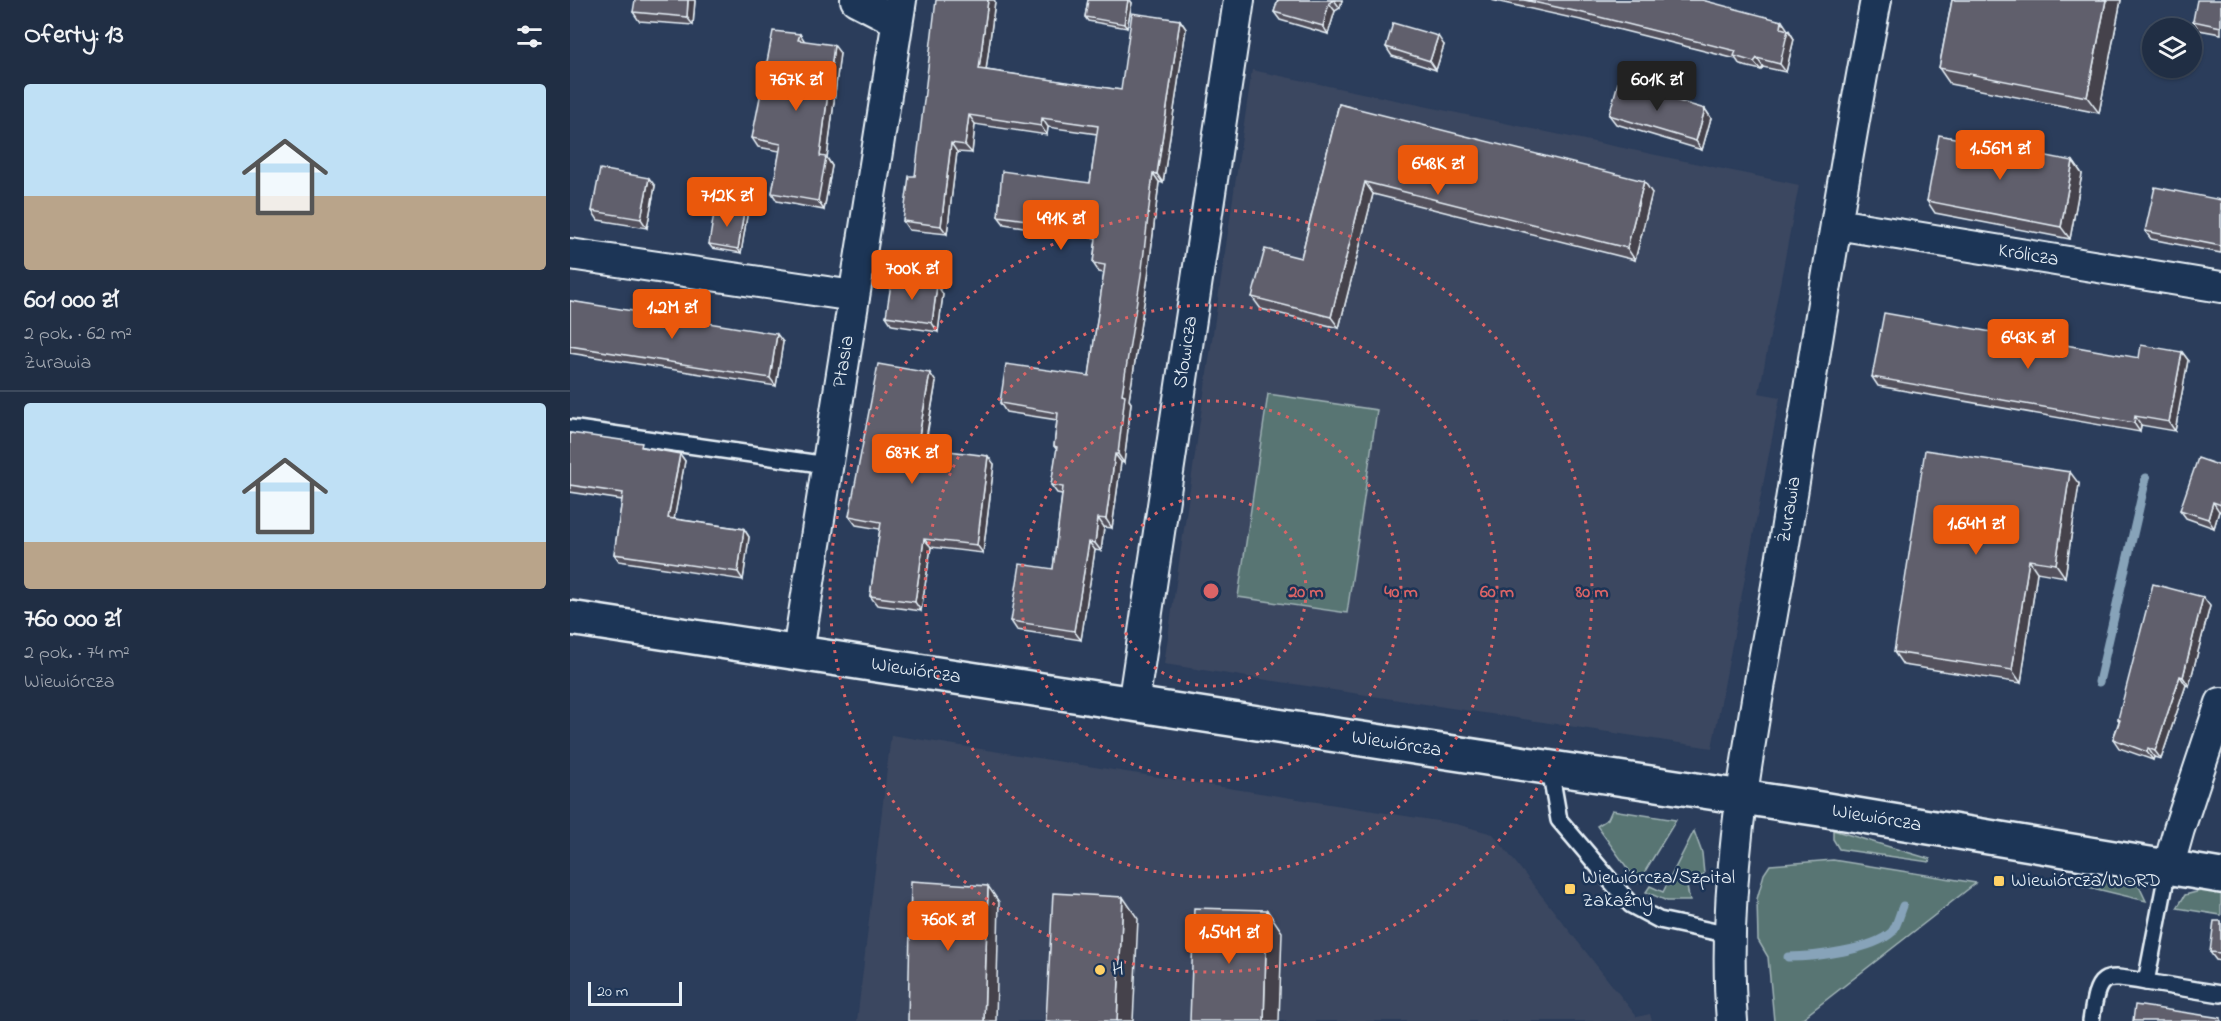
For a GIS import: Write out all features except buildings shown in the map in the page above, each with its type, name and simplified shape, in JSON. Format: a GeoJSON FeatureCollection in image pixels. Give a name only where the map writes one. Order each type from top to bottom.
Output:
{"type":"FeatureCollection","features":[{"type":"Feature","properties":{"kind":"street"},"geometry":{"type":"LineString","coordinates":[[856,0],[899,10]]}},
{"type":"Feature","properties":{"kind":"street","name":"Słowicza"},"geometry":{"type":"LineString","coordinates":[[1133,705],[1239,0]]}},
{"type":"Feature","properties":{"kind":"street","name":"Żurawia"},"geometry":{"type":"LineString","coordinates":[[1732,1021],[1730,934],[1742,797],[1874,0]]}},
{"type":"Feature","properties":{"kind":"street","name":"Ptasia"},"geometry":{"type":"LineString","coordinates":[[798,652],[899,10]]}},
{"type":"Feature","properties":{"kind":"street","name":"Królicza"},"geometry":{"type":"LineString","coordinates":[[1836,224],[2221,287]]}},
{"type":"Feature","properties":{"kind":"street"},"geometry":{"type":"LineString","coordinates":[[570,254],[854,296]]}},
{"type":"Feature","properties":{"kind":"street","name":"Wiewiórcza"},"geometry":{"type":"LineString","coordinates":[[570,618],[1742,797],[2221,876]]}},
{"type":"Feature","properties":{"kind":"street"},"geometry":{"type":"LineString","coordinates":[[2168,868],[2221,703]]}},
{"type":"Feature","properties":{"kind":"lane"},"geometry":{"type":"LineString","coordinates":[[570,428],[826,465]]}},
{"type":"Feature","properties":{"kind":"lane"},"geometry":{"type":"LineString","coordinates":[[1550,769],[1559,820],[1630,905],[1659,920],[1730,934]]}},
{"type":"Feature","properties":{"kind":"lane"},"geometry":{"type":"LineString","coordinates":[[2146,982],[2168,868]]}},
{"type":"Feature","properties":{"kind":"lane"},"geometry":{"type":"LineString","coordinates":[[2091,1021],[2095,993],[2100,984],[2115,976],[2221,994]]}},
{"type":"Feature","properties":{"kind":"shaded area"},"geometry":{"type":"Polygon","coordinates":[[[1252,70],[1799,185],[1759,393],[1780,397],[1712,748],[1164,664],[1252,70]]]}},
{"type":"Feature","properties":{"kind":"shaded area"},"geometry":{"type":"Polygon","coordinates":[[[891,735],[1456,824],[1493,834],[1637,1017],[1650,1014],[1652,1021],[857,1021],[891,735]]]}},
{"type":"Feature","properties":{"kind":"green space"},"geometry":{"type":"Polygon","coordinates":[[[1268,394],[1377,410],[1347,613],[1238,597],[1268,394]]]}},
{"type":"Feature","properties":{"kind":"green space"},"geometry":{"type":"Polygon","coordinates":[[[1612,810],[1676,820],[1638,883],[1597,826],[1608,819],[1612,810]]]}},
{"type":"Feature","properties":{"kind":"green space"},"geometry":{"type":"Polygon","coordinates":[[[1833,830],[1930,859],[1929,862],[1839,849],[1833,839],[1833,830]]]}},
{"type":"Feature","properties":{"kind":"green space"},"geometry":{"type":"Polygon","coordinates":[[[1694,831],[1702,853],[1704,874],[1687,887],[1690,901],[1667,901],[1646,892],[1650,886],[1663,892],[1694,831]]]}},
{"type":"Feature","properties":{"kind":"green space"},"geometry":{"type":"Polygon","coordinates":[[[1833,860],[1976,883],[1799,1021],[1774,1021],[1768,957],[1758,940],[1757,899],[1764,874],[1770,865],[1833,860]]]}},
{"type":"Feature","properties":{"kind":"green space"},"geometry":{"type":"Polygon","coordinates":[[[2129,876],[2137,882],[2146,901],[2076,884],[2129,876]]]}},
{"type":"Feature","properties":{"kind":"green space"},"geometry":{"type":"Polygon","coordinates":[[[2204,890],[2221,893],[2221,915],[2177,908],[2185,895],[2204,890]]]}},
{"type":"Feature","properties":{"kind":"waterway"},"geometry":{"type":"LineString","coordinates":[[2099,682],[2146,478]]}},
{"type":"Feature","properties":{"kind":"waterway"},"geometry":{"type":"LineString","coordinates":[[1788,957],[1827,954],[1871,944],[1892,932],[1903,906]]}},
{"type":"Feature","properties":{"kind":"place","name":"Wiewiórcza/WORD"},"geometry":{"type":"Point","coordinates":[1999,881]}},
{"type":"Feature","properties":{"kind":"place","name":"Wiewiórcza/Szpital Zakaźny"},"geometry":{"type":"Point","coordinates":[1570,889]}},
{"type":"Feature","properties":{"kind":"place","name":"H"},"geometry":{"type":"Point","coordinates":[1100,970]}}]}
